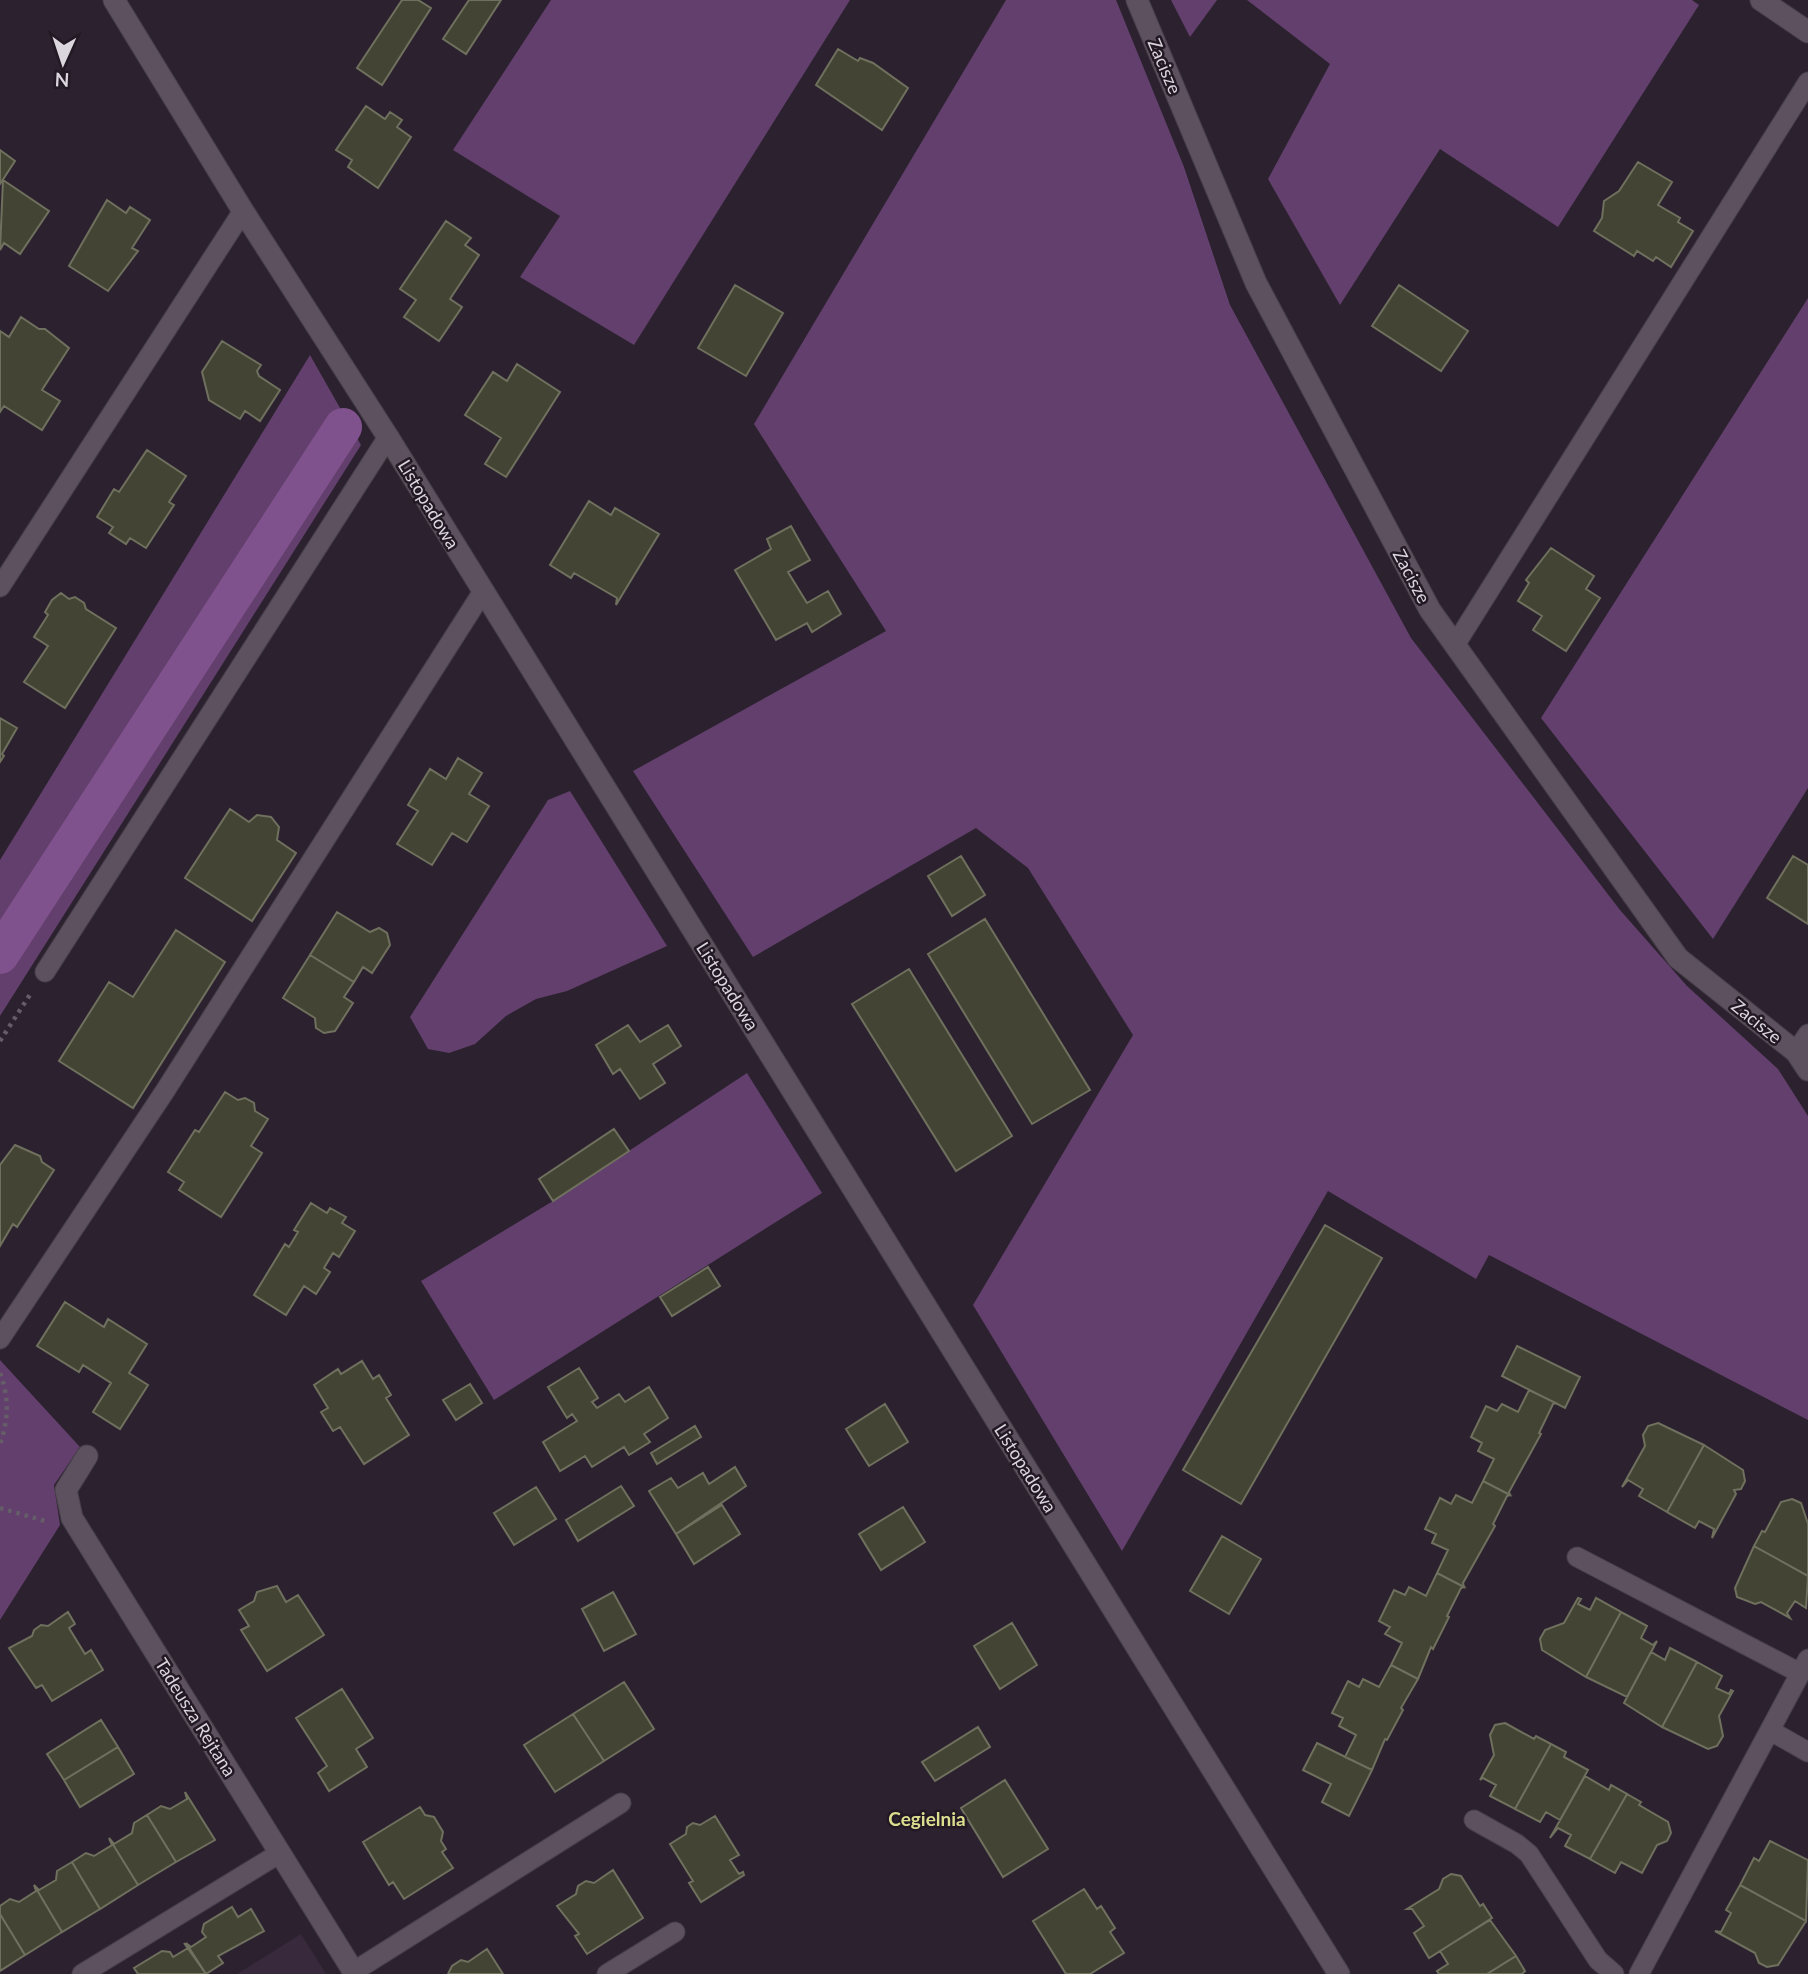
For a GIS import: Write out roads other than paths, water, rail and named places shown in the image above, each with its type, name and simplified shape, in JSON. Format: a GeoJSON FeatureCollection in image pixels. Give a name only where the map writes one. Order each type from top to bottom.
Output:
{"type":"FeatureCollection","features":[{"type":"Feature","properties":{"kind":"street","name":"Listopadowa"},"geometry":{"type":"LineString","coordinates":[[114,0],[243,211],[388,437],[482,593],[1339,1974]]}},
{"type":"Feature","properties":{"kind":"street","name":"Zacisze"},"geometry":{"type":"LineString","coordinates":[[1137,0],[1256,283],[1430,610],[1678,958],[1804,1052]]}},
{"type":"Feature","properties":{"kind":"street"},"geometry":{"type":"LineString","coordinates":[[1761,0],[1808,32]]}},
{"type":"Feature","properties":{"kind":"street","name":"Tadeusza Rejtana"},"geometry":{"type":"LineString","coordinates":[[87,1456],[66,1490],[67,1507],[354,1973]]}},
{"type":"Feature","properties":{"kind":"lane"},"geometry":{"type":"LineString","coordinates":[[1455,645],[1808,82]]}},
{"type":"Feature","properties":{"kind":"lane"},"geometry":{"type":"LineString","coordinates":[[0,587],[243,211]]}},
{"type":"Feature","properties":{"kind":"lane"},"geometry":{"type":"LineString","coordinates":[[45,972],[388,437]]}},
{"type":"Feature","properties":{"kind":"lane"},"geometry":{"type":"LineString","coordinates":[[0,1339],[165,1091],[482,593]]}},
{"type":"Feature","properties":{"kind":"lane"},"geometry":{"type":"LineString","coordinates":[[1577,1557],[1804,1666],[1639,1974]]}},
{"type":"Feature","properties":{"kind":"lane"},"geometry":{"type":"LineString","coordinates":[[1770,1731],[1808,1752]]}},
{"type":"Feature","properties":{"kind":"lane"},"geometry":{"type":"LineString","coordinates":[[354,1973],[621,1803]]}},
{"type":"Feature","properties":{"kind":"lane"},"geometry":{"type":"LineString","coordinates":[[1474,1820],[1517,1843],[1530,1854],[1598,1960],[1614,1974]]}},
{"type":"Feature","properties":{"kind":"lane"},"geometry":{"type":"LineString","coordinates":[[82,1974],[280,1853]]}},
{"type":"Feature","properties":{"kind":"lane"},"geometry":{"type":"LineString","coordinates":[[607,1974],[675,1932]]}},
{"type":"Feature","properties":{"kind":"waterway"},"geometry":{"type":"LineString","coordinates":[[0,955],[343,427]]}},
{"type":"Feature","properties":{"kind":"district","name":"Cegielnia"},"geometry":{"type":"Point","coordinates":[927,1818]}}]}
